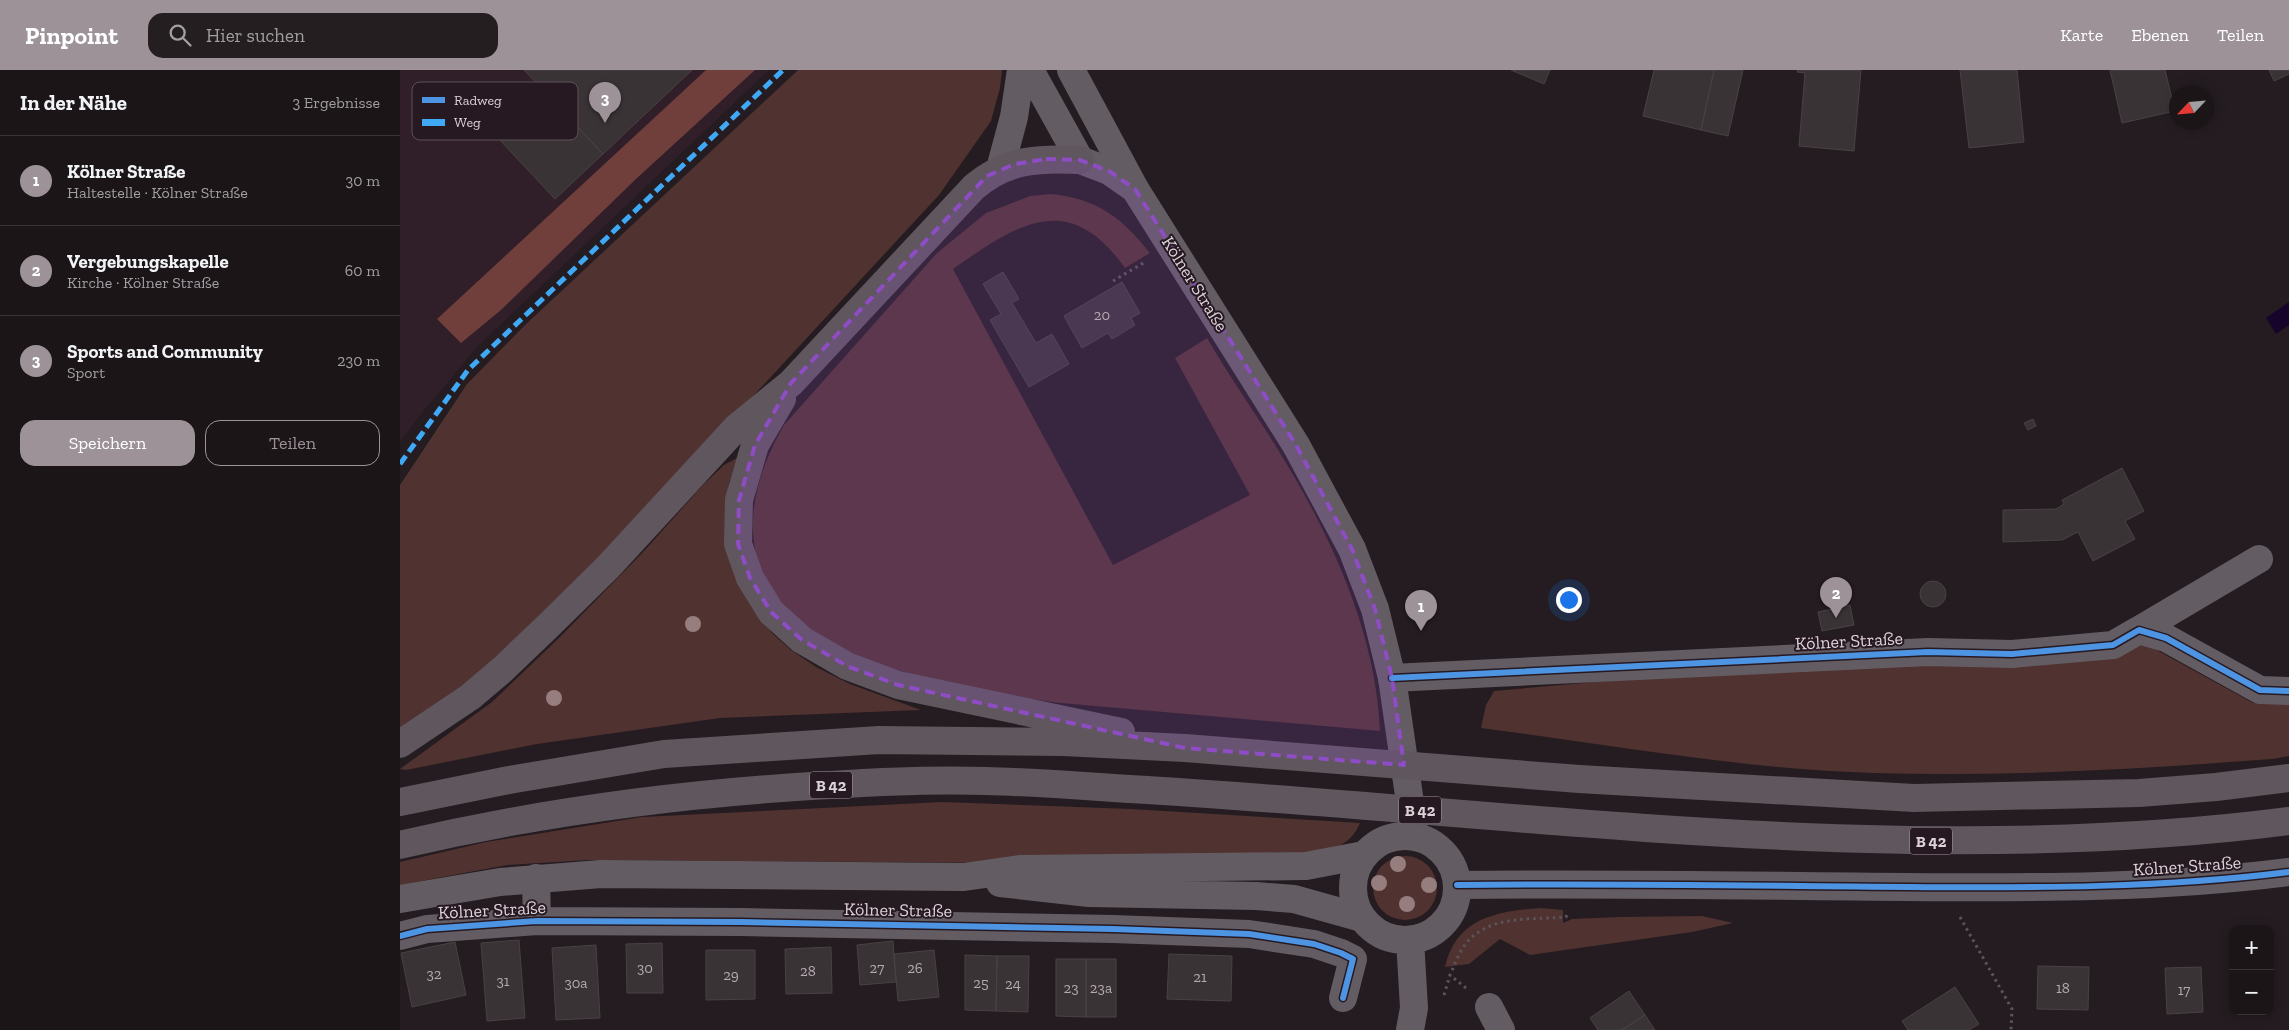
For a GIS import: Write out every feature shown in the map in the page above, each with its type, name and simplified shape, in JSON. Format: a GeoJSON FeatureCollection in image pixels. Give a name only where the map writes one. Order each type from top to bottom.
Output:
{"type":"FeatureCollection","features":[{"type":"Feature","properties":{"kind":"highway"},"geometry":{"type":"LineString","coordinates":[[400,744],[470,697],[503,669],[608,567],[737,427],[791,383],[974,187],[987,176],[1000,169],[1022,163],[1046,159],[1080,160]]}},
{"type":"Feature","properties":{"kind":"highway"},"geometry":{"type":"LineString","coordinates":[[791,383],[755,445],[739,500],[738,544],[750,578],[771,612],[802,640],[847,666],[898,685],[1064,719],[1186,748]]}},
{"type":"Feature","properties":{"kind":"highway"},"geometry":{"type":"LineString","coordinates":[[400,802],[509,780],[664,754],[879,740],[1063,742],[1186,748],[1579,778],[1914,798],[2138,793],[2216,787],[2289,778]]}},
{"type":"Feature","properties":{"kind":"highway","name":"B 42"},"geometry":{"type":"LineString","coordinates":[[400,845],[550,814],[695,794],[842,784],[984,781],[1267,797],[1573,823],[1904,841],[2122,838],[2204,832],[2289,821]]}},
{"type":"Feature","properties":{"kind":"street"},"geometry":{"type":"LineString","coordinates":[[1000,169],[1014,117],[1021,70]]}},
{"type":"Feature","properties":{"kind":"street"},"geometry":{"type":"LineString","coordinates":[[1030,70],[1080,160]]}},
{"type":"Feature","properties":{"kind":"street"},"geometry":{"type":"LineString","coordinates":[[1067,70],[1078,114],[1080,160]]}},
{"type":"Feature","properties":{"kind":"street"},"geometry":{"type":"LineString","coordinates":[[1071,70],[1135,190]]}},
{"type":"Feature","properties":{"kind":"street","name":"Kölner Straße"},"geometry":{"type":"LineString","coordinates":[[1080,160],[1109,171],[1135,190],[1296,445],[1352,548],[1375,610],[1392,678],[1415,837]]}},
{"type":"Feature","properties":{"kind":"street","name":"Kölner Straße"},"geometry":{"type":"LineString","coordinates":[[1392,678],[1928,652],[2012,654],[2113,644],[2258,559]]}},
{"type":"Feature","properties":{"kind":"street"},"geometry":{"type":"LineString","coordinates":[[2139,630],[2166,638],[2260,690],[2289,690]]}},
{"type":"Feature","properties":{"kind":"street","name":"Kölner Straße"},"geometry":{"type":"LineString","coordinates":[[1410,940],[1396,939],[1384,935],[1368,925],[1362,918],[1355,901],[1353,886],[1355,872],[1364,855],[1385,839],[1402,835],[1427,840],[1441,850],[1453,868],[1457,885],[1942,887],[2145,885],[2289,872]]}},
{"type":"Feature","properties":{"kind":"street","name":"Kölner Straße"},"geometry":{"type":"LineString","coordinates":[[400,899],[456,888],[536,878],[601,874],[964,877],[1020,869],[1306,866],[1364,855]]}},
{"type":"Feature","properties":{"kind":"street","name":"Kölner Straße"},"geometry":{"type":"LineString","coordinates":[[964,877],[1024,887],[1089,893],[1256,896],[1294,899],[1362,918]]}},
{"type":"Feature","properties":{"kind":"street","name":"Kölner Straße"},"geometry":{"type":"LineString","coordinates":[[536,878],[537,921]]}},
{"type":"Feature","properties":{"kind":"street"},"geometry":{"type":"LineString","coordinates":[[1410,1030],[1414,1008],[1410,940],[1427,935],[1448,918],[1455,902],[1457,885]]}},
{"type":"Feature","properties":{"kind":"street","name":"Kölner Straße"},"geometry":{"type":"LineString","coordinates":[[400,936],[427,929],[537,921],[741,922],[1249,934],[1314,944],[1341,952],[1353,959],[1343,998]]}},
{"type":"Feature","properties":{"kind":"path"},"geometry":{"type":"LineString","coordinates":[[1113,281],[1141,264]]}},
{"type":"Feature","properties":{"kind":"path"},"geometry":{"type":"LineString","coordinates":[[1495,1018],[1450,974],[1460,953],[1471,938],[1500,923],[1514,920],[1566,917],[1572,884]]}},
{"type":"Feature","properties":{"kind":"path"},"geometry":{"type":"LineString","coordinates":[[1942,887],[2012,1009],[2011,1030]]}},
{"type":"Feature","properties":{"kind":"highlighted area"},"geometry":{"type":"Polygon","coordinates":[[[1046,159],[1080,160],[1109,171],[1135,189],[1153,217],[1296,445],[1352,549],[1375,609],[1392,678],[1404,765],[1185,748],[898,685],[847,666],[802,640],[771,612],[750,578],[738,544],[739,500],[755,445],[791,383],[987,176],[1015,164],[1046,159]]]}},
{"type":"Feature","properties":{"kind":"shaded area"},"geometry":{"type":"Polygon","coordinates":[[[400,70],[769,70],[477,347],[413,424],[400,443],[400,70]]]}},
{"type":"Feature","properties":{"kind":"shaded area"},"geometry":{"type":"Polygon","coordinates":[[[706,70],[755,70],[636,179],[501,310],[461,343],[437,319],[706,70]]]}},
{"type":"Feature","properties":{"kind":"shaded area"},"geometry":{"type":"Polygon","coordinates":[[[798,70],[1002,70],[1000,88],[991,121],[939,195],[730,421],[556,603],[483,670],[430,711],[400,729],[400,485],[467,384],[525,325],[798,70]]]}},
{"type":"Feature","properties":{"kind":"shaded area"},"geometry":{"type":"Polygon","coordinates":[[[1051,194],[1082,200],[1107,212],[1129,229],[1150,253],[1125,268],[1104,243],[1083,228],[1063,221],[1042,222],[1021,228],[999,239],[953,269],[1113,565],[1250,495],[1175,358],[1207,338],[1296,480],[1331,548],[1359,619],[1370,656],[1377,693],[1380,731],[1061,703],[962,687],[890,668],[827,641],[802,624],[780,602],[765,579],[756,555],[753,529],[755,503],[761,477],[784,425],[937,253],[986,213],[1030,196],[1051,194]]]}},
{"type":"Feature","properties":{"kind":"shaded area"},"geometry":{"type":"Polygon","coordinates":[[[2289,302],[2289,325],[2276,334],[2266,318],[2289,302]]]}},
{"type":"Feature","properties":{"kind":"shaded area"},"geometry":{"type":"Polygon","coordinates":[[[737,458],[729,483],[726,504],[754,610],[772,633],[791,650],[816,667],[850,684],[921,710],[720,718],[537,744],[406,770],[400,769],[492,702],[560,637],[645,550],[703,485],[724,465],[737,458]]]}},
{"type":"Feature","properties":{"kind":"shaded area"},"geometry":{"type":"Polygon","coordinates":[[[2142,642],[2253,703],[2289,703],[2289,756],[2222,763],[2123,769],[1973,774],[1873,773],[1775,767],[1481,728],[1486,705],[1494,691],[1731,670],[2142,642]]]}},
{"type":"Feature","properties":{"kind":"shaded area"},"geometry":{"type":"Polygon","coordinates":[[[942,802],[1131,809],[1360,823],[1347,841],[1314,854],[1030,863],[588,860],[507,865],[400,885],[400,862],[486,842],[642,817],[942,802]]]}},
{"type":"Feature","properties":{"kind":"shaded area"},"geometry":{"type":"Polygon","coordinates":[[[1405,856],[1423,862],[1431,870],[1437,888],[1431,906],[1423,914],[1405,920],[1387,914],[1379,906],[1373,888],[1379,870],[1387,862],[1405,856]]]}},
{"type":"Feature","properties":{"kind":"shaded area"},"geometry":{"type":"Polygon","coordinates":[[[1541,908],[1563,910],[1563,923],[1572,919],[1702,916],[1733,923],[1692,932],[1530,955],[1500,939],[1469,964],[1445,967],[1450,951],[1458,938],[1481,920],[1509,912],[1541,908]]]}},
{"type":"Feature","properties":{"kind":"building"},"geometry":{"type":"Polygon","coordinates":[[[524,70],[692,70],[603,154],[578,127],[578,82],[535,82],[524,70]]]}},
{"type":"Feature","properties":{"kind":"building"},"geometry":{"type":"Polygon","coordinates":[[[1511,70],[1550,70],[1544,84],[1511,70]]]}},
{"type":"Feature","properties":{"kind":"building"},"geometry":{"type":"Polygon","coordinates":[[[1654,70],[1714,70],[1701,130],[1643,116],[1654,70]]]}},
{"type":"Feature","properties":{"kind":"building"},"geometry":{"type":"Polygon","coordinates":[[[1714,70],[1743,70],[1728,136],[1701,130],[1714,70]]]}},
{"type":"Feature","properties":{"kind":"building"},"geometry":{"type":"Polygon","coordinates":[[[1798,70],[1861,70],[1854,151],[1799,146],[1805,73],[1797,72],[1798,70]]]}},
{"type":"Feature","properties":{"kind":"building"},"geometry":{"type":"Polygon","coordinates":[[[1960,70],[2017,70],[2024,142],[1969,148],[1960,70]]]}},
{"type":"Feature","properties":{"kind":"building"},"geometry":{"type":"Polygon","coordinates":[[[2110,70],[2165,70],[2169,86],[2169,112],[2122,123],[2110,70]]]}},
{"type":"Feature","properties":{"kind":"building"},"geometry":{"type":"Polygon","coordinates":[[[2269,70],[2289,70],[2289,74],[2274,81],[2269,70]]]}},
{"type":"Feature","properties":{"kind":"building"},"geometry":{"type":"Polygon","coordinates":[[[578,127],[603,154],[555,199],[500,140],[578,140],[578,127]]]}},
{"type":"Feature","properties":{"kind":"building"},"geometry":{"type":"Polygon","coordinates":[[[1003,272],[1019,299],[1012,303],[1036,343],[1052,334],[1069,364],[1029,387],[990,320],[1001,314],[983,284],[1003,272]]]}},
{"type":"Feature","properties":{"kind":"building"},"geometry":{"type":"Polygon","coordinates":[[[1122,282],[1140,313],[1131,318],[1135,325],[1112,339],[1108,333],[1082,348],[1064,316],[1122,282]]]}},
{"type":"Feature","properties":{"kind":"building"},"geometry":{"type":"Polygon","coordinates":[[[2033,419],[2036,426],[2028,430],[2024,423],[2033,419]]]}},
{"type":"Feature","properties":{"kind":"building"},"geometry":{"type":"Polygon","coordinates":[[[2122,468],[2144,511],[2125,521],[2135,539],[2093,561],[2078,532],[2062,540],[2003,542],[2003,510],[2056,509],[2064,504],[2062,500],[2122,468]]]}},
{"type":"Feature","properties":{"kind":"building"},"geometry":{"type":"Polygon","coordinates":[[[1933,581],[1942,585],[1946,594],[1942,603],[1933,607],[1924,603],[1920,594],[1924,585],[1933,581]]]}},
{"type":"Feature","properties":{"kind":"building"},"geometry":{"type":"Polygon","coordinates":[[[1850,605],[1854,625],[1822,631],[1818,612],[1850,605]]]}},
{"type":"Feature","properties":{"kind":"building"},"geometry":{"type":"Polygon","coordinates":[[[519,940],[525,1018],[487,1021],[481,943],[519,940]]]}},
{"type":"Feature","properties":{"kind":"building"},"geometry":{"type":"Polygon","coordinates":[[[893,941],[896,982],[860,985],[857,945],[893,941]]]}},
{"type":"Feature","properties":{"kind":"building"},"geometry":{"type":"Polygon","coordinates":[[[455,942],[466,995],[412,1007],[401,953],[455,942]]]}},
{"type":"Feature","properties":{"kind":"building"},"geometry":{"type":"Polygon","coordinates":[[[662,943],[663,993],[627,993],[626,944],[662,943]]]}},
{"type":"Feature","properties":{"kind":"building"},"geometry":{"type":"Polygon","coordinates":[[[596,945],[600,1018],[556,1020],[552,948],[596,945]]]}},
{"type":"Feature","properties":{"kind":"building"},"geometry":{"type":"Polygon","coordinates":[[[831,947],[832,993],[786,994],[785,949],[831,947]]]}},
{"type":"Feature","properties":{"kind":"building"},"geometry":{"type":"Polygon","coordinates":[[[706,950],[755,950],[755,999],[706,1000],[706,950]]]}},
{"type":"Feature","properties":{"kind":"building"},"geometry":{"type":"Polygon","coordinates":[[[934,950],[939,997],[898,1001],[894,954],[934,950]]]}},
{"type":"Feature","properties":{"kind":"building"},"geometry":{"type":"Polygon","coordinates":[[[1169,954],[1232,956],[1231,1001],[1167,999],[1169,954]]]}},
{"type":"Feature","properties":{"kind":"building"},"geometry":{"type":"Polygon","coordinates":[[[965,955],[997,956],[996,1011],[965,1010],[965,955]]]}},
{"type":"Feature","properties":{"kind":"building"},"geometry":{"type":"Polygon","coordinates":[[[997,956],[1029,956],[1028,1012],[996,1011],[997,956]]]}},
{"type":"Feature","properties":{"kind":"building"},"geometry":{"type":"Polygon","coordinates":[[[1056,959],[1086,959],[1086,1017],[1056,1016],[1056,959]]]}},
{"type":"Feature","properties":{"kind":"building"},"geometry":{"type":"Polygon","coordinates":[[[1086,959],[1116,959],[1116,1017],[1086,1017],[1086,959]]]}},
{"type":"Feature","properties":{"kind":"building"},"geometry":{"type":"Polygon","coordinates":[[[2038,966],[2089,967],[2088,1010],[2037,1009],[2038,966]]]}},
{"type":"Feature","properties":{"kind":"building"},"geometry":{"type":"Polygon","coordinates":[[[2201,967],[2203,1012],[2167,1014],[2165,968],[2201,967]]]}},
{"type":"Feature","properties":{"kind":"building"},"geometry":{"type":"Polygon","coordinates":[[[1955,987],[1979,1024],[1969,1030],[1908,1030],[1902,1021],[1955,987]]]}},
{"type":"Feature","properties":{"kind":"building"},"geometry":{"type":"Polygon","coordinates":[[[1629,991],[1645,1015],[1622,1030],[1598,1030],[1590,1018],[1629,991]]]}},
{"type":"Feature","properties":{"kind":"building"},"geometry":{"type":"Polygon","coordinates":[[[1645,1015],[1655,1030],[1622,1030],[1645,1015]]]}},
{"type":"Feature","properties":{"kind":"marked path"},"geometry":{"type":"LineString","coordinates":[[400,464],[468,370],[783,70]]}},
{"type":"Feature","properties":{"kind":"cycle path"},"geometry":{"type":"LineString","coordinates":[[1392,678],[1928,652],[2012,654],[2113,645],[2139,630],[2166,638],[2260,690],[2289,691]]}},
{"type":"Feature","properties":{"kind":"cycle path"},"geometry":{"type":"LineString","coordinates":[[1457,885],[1627,884],[2052,887],[2147,884],[2289,872]]}},
{"type":"Feature","properties":{"kind":"cycle path"},"geometry":{"type":"LineString","coordinates":[[400,936],[427,929],[537,921],[741,922],[1113,929],[1249,934],[1314,944],[1353,959],[1343,998]]}},
{"type":"Feature","properties":{"kind":"place","name":"Sports and Community"},"geometry":{"type":"Point","coordinates":[605,123]}},
{"type":"Feature","properties":{"kind":"place","name":"Vergebungskapelle"},"geometry":{"type":"Point","coordinates":[1836,618]}},
{"type":"Feature","properties":{"kind":"place","name":"Kölner Straße"},"geometry":{"type":"Point","coordinates":[1421,631]}}]}
